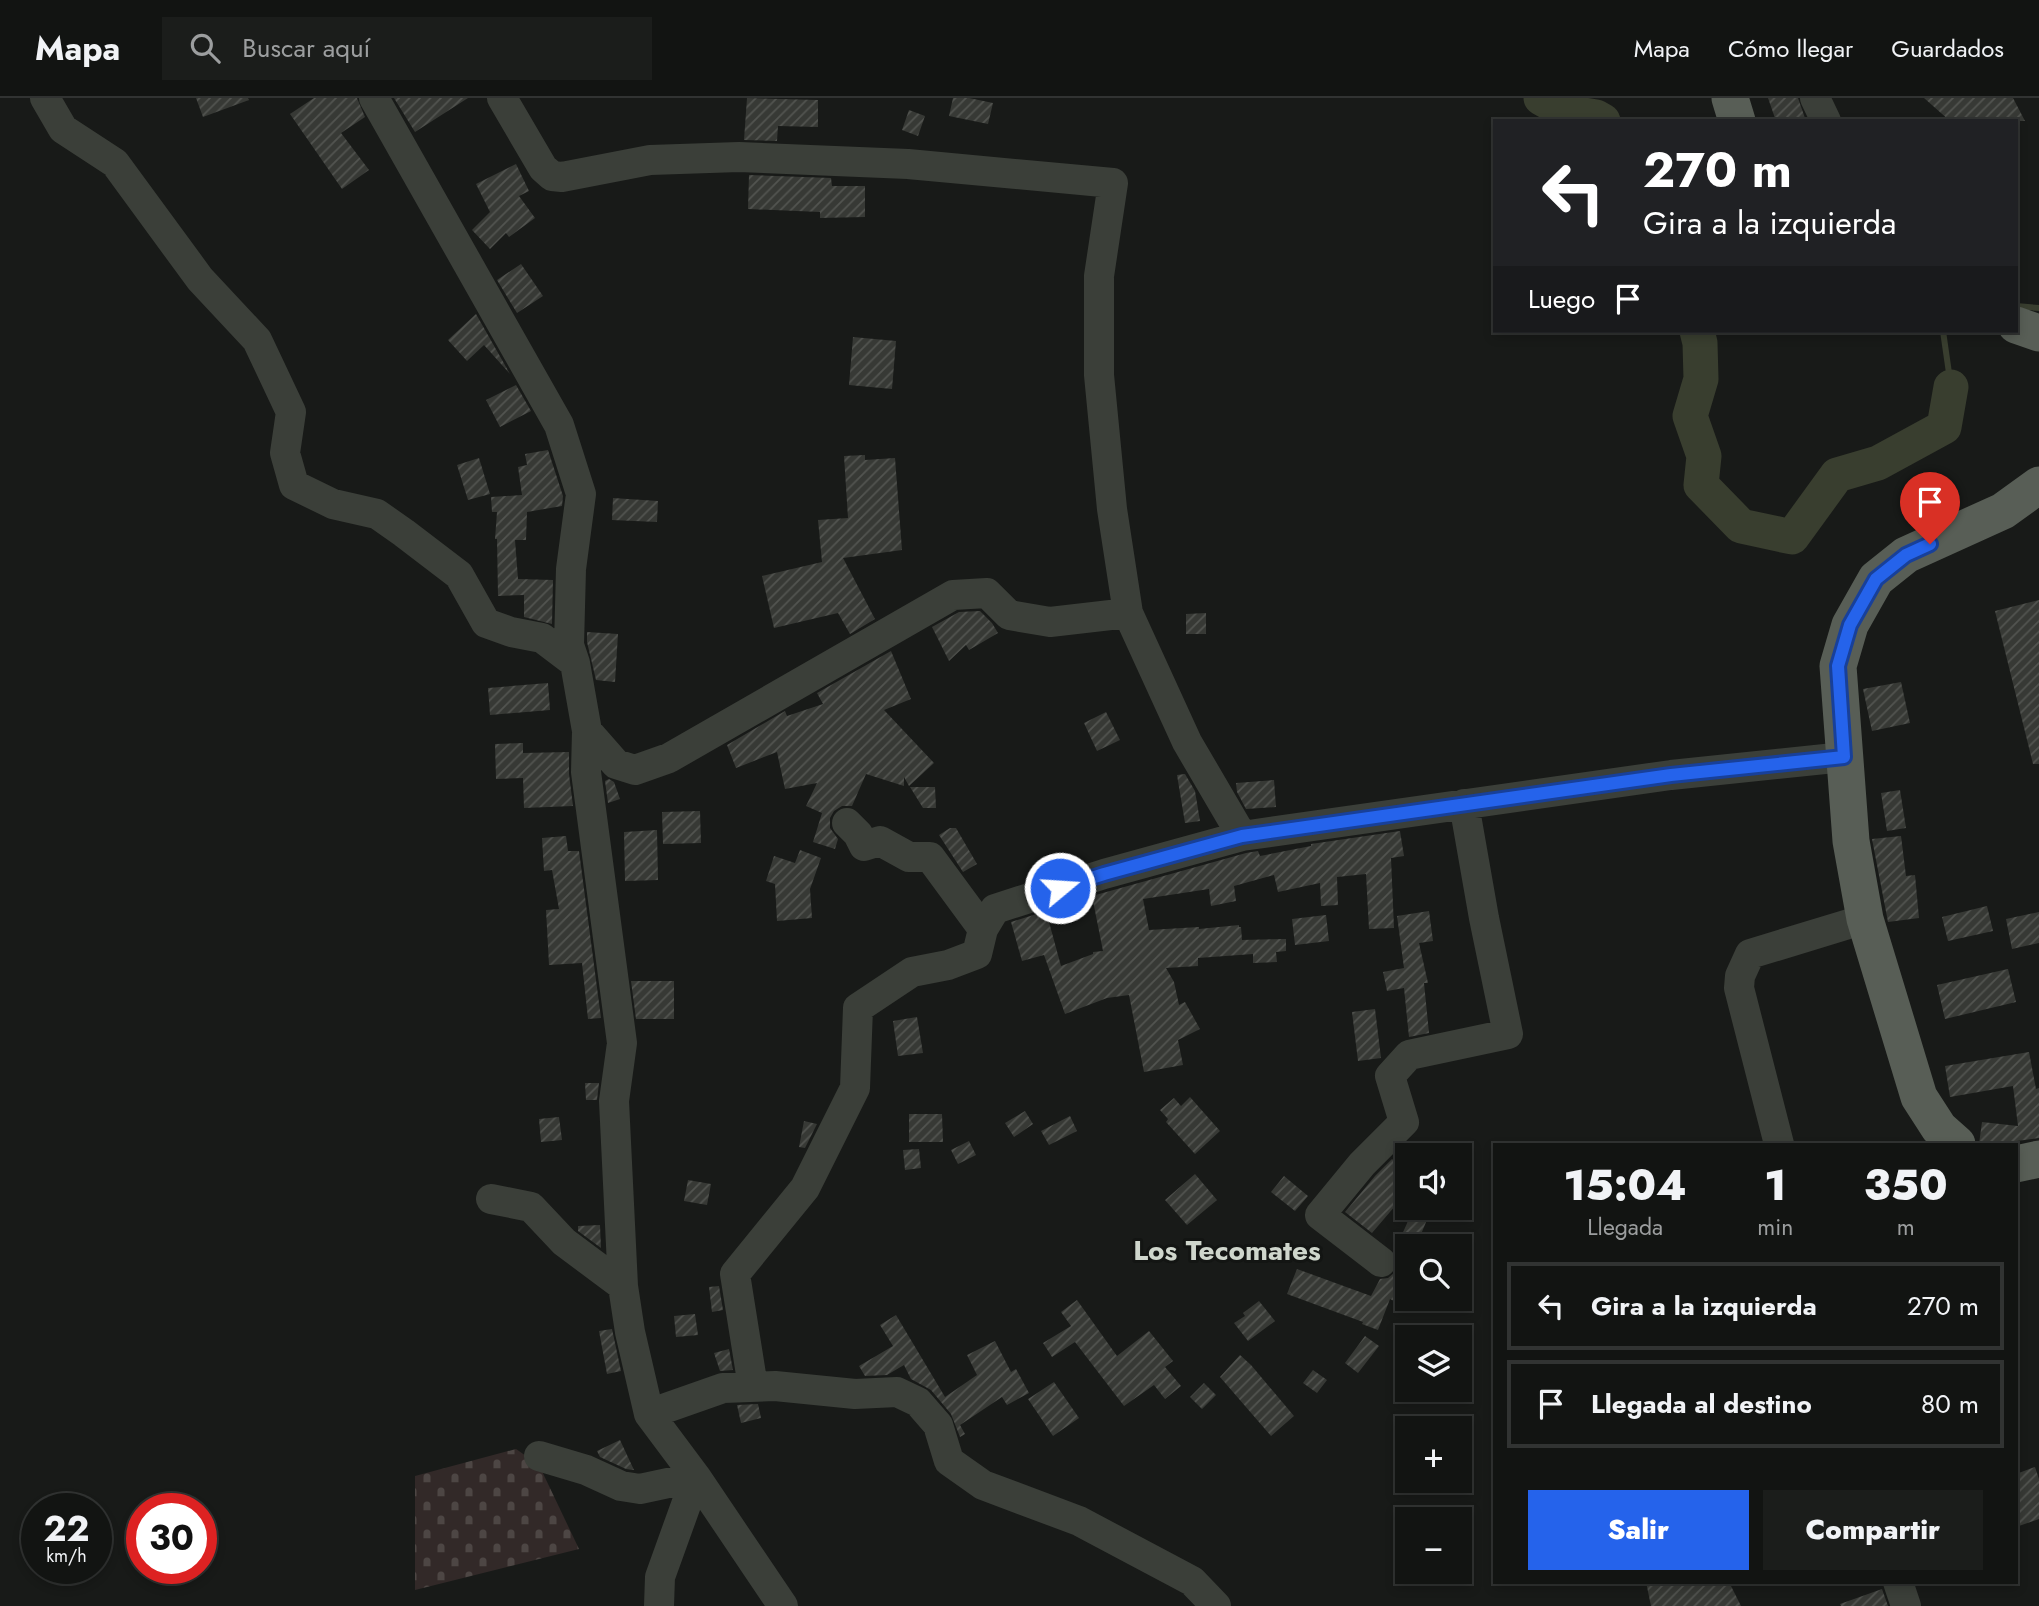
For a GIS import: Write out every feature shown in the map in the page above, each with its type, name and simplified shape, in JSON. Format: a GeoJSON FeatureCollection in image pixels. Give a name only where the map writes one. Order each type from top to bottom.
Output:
{"type":"FeatureCollection","features":[{"type":"Feature","properties":{"kind":"main road"},"geometry":{"type":"LineString","coordinates":[[1730,98],[1736,119]]}},
{"type":"Feature","properties":{"kind":"main road"},"geometry":{"type":"LineString","coordinates":[[2018,326],[2039,333]]}},
{"type":"Feature","properties":{"kind":"main road"},"geometry":{"type":"LineString","coordinates":[[1956,1143],[1938,1128],[1919,1097],[1865,919],[1851,841],[1838,666],[1850,625],[1876,579],[1906,555],[2003,511],[2039,485]]}},
{"type":"Feature","properties":{"kind":"main road"},"geometry":{"type":"LineString","coordinates":[[2018,1164],[2039,1159]]}},
{"type":"Feature","properties":{"kind":"street"},"geometry":{"type":"LineString","coordinates":[[45,98],[63,129],[115,163],[200,279],[257,340],[291,412],[285,453],[294,485],[333,504],[377,514],[459,575],[486,623],[542,638],[575,663]]}},
{"type":"Feature","properties":{"kind":"street"},"geometry":{"type":"LineString","coordinates":[[374,98],[559,425],[581,495],[571,569],[569,645],[575,663],[587,731],[586,772],[622,1043],[614,1101],[622,1286],[630,1332],[649,1414],[696,1477],[783,1606]]}},
{"type":"Feature","properties":{"kind":"street"},"geometry":{"type":"LineString","coordinates":[[502,98],[543,169],[552,176],[562,177],[650,160],[739,157],[908,164],[1113,183],[1099,276],[1099,375],[1112,509],[1128,613],[1187,742],[1242,836]]}},
{"type":"Feature","properties":{"kind":"street"},"geometry":{"type":"LineString","coordinates":[[1815,98],[1825,119]]}},
{"type":"Feature","properties":{"kind":"street"},"geometry":{"type":"LineString","coordinates":[[587,731],[616,764],[635,770],[669,758],[953,595],[987,593],[1009,615],[1050,622],[1128,613]]}},
{"type":"Feature","properties":{"kind":"street"},"geometry":{"type":"LineString","coordinates":[[753,1387],[735,1274],[805,1188],[855,1088],[858,1008],[912,972],[948,965],[977,954],[984,929],[995,909],[1104,874],[1242,836],[1671,775],[1844,757]]}},
{"type":"Feature","properties":{"kind":"street"},"geometry":{"type":"LineString","coordinates":[[1381,1262],[1320,1215],[1362,1164],[1404,1122],[1391,1076],[1409,1055],[1508,1034],[1464,804]]}},
{"type":"Feature","properties":{"kind":"street"},"geometry":{"type":"LineString","coordinates":[[846,823],[858,834],[863,846],[880,841],[909,857],[930,857],[984,929]]}},
{"type":"Feature","properties":{"kind":"street"},"geometry":{"type":"LineString","coordinates":[[1779,1143],[1739,988],[1740,976],[1749,954],[1865,919]]}},
{"type":"Feature","properties":{"kind":"street"},"geometry":{"type":"LineString","coordinates":[[491,1199],[531,1207],[564,1242],[622,1286]]}},
{"type":"Feature","properties":{"kind":"street"},"geometry":{"type":"LineString","coordinates":[[649,1414],[723,1388],[775,1386],[855,1394],[897,1392],[918,1402],[938,1425],[949,1461],[982,1485],[1090,1527],[1192,1581],[1216,1606]]}},
{"type":"Feature","properties":{"kind":"street"},"geometry":{"type":"LineString","coordinates":[[539,1456],[586,1470],[621,1486],[640,1489],[696,1477]]}},
{"type":"Feature","properties":{"kind":"street"},"geometry":{"type":"LineString","coordinates":[[659,1606],[660,1577],[696,1477]]}},
{"type":"Feature","properties":{"kind":"street"},"geometry":{"type":"LineString","coordinates":[[1899,1584],[1906,1606]]}},
{"type":"Feature","properties":{"kind":"green space"},"geometry":{"type":"Polygon","coordinates":[[[516,1449],[539,1465],[579,1549],[415,1590],[415,1476],[516,1449]]]}},
{"type":"Feature","properties":{"kind":"building"},"geometry":{"type":"Polygon","coordinates":[[[196,98],[248,98],[249,100],[203,117],[196,98]]]}},
{"type":"Feature","properties":{"kind":"building"},"geometry":{"type":"Polygon","coordinates":[[[314,98],[357,98],[365,117],[341,133],[369,170],[342,189],[290,114],[314,98]]]}},
{"type":"Feature","properties":{"kind":"building"},"geometry":{"type":"Polygon","coordinates":[[[394,98],[468,98],[415,132],[394,98]]]}},
{"type":"Feature","properties":{"kind":"building"},"geometry":{"type":"Polygon","coordinates":[[[747,98],[818,100],[818,127],[778,126],[777,141],[744,140],[747,98]]]}},
{"type":"Feature","properties":{"kind":"building"},"geometry":{"type":"Polygon","coordinates":[[[953,98],[993,103],[988,124],[949,116],[953,98]]]}},
{"type":"Feature","properties":{"kind":"building"},"geometry":{"type":"Polygon","coordinates":[[[1768,98],[1798,98],[1805,119],[1775,119],[1768,98]]]}},
{"type":"Feature","properties":{"kind":"building"},"geometry":{"type":"Polygon","coordinates":[[[1924,98],[2013,98],[2025,121],[2018,119],[1948,119],[1924,98]]]}},
{"type":"Feature","properties":{"kind":"building"},"geometry":{"type":"Polygon","coordinates":[[[909,110],[925,116],[918,136],[902,130],[909,110]]]}},
{"type":"Feature","properties":{"kind":"building"},"geometry":{"type":"Polygon","coordinates":[[[516,164],[529,191],[519,196],[535,218],[509,237],[506,233],[490,249],[472,230],[490,212],[476,184],[516,164]]]}},
{"type":"Feature","properties":{"kind":"building"},"geometry":{"type":"Polygon","coordinates":[[[749,175],[831,178],[832,186],[865,186],[865,217],[820,218],[820,212],[748,209],[749,175]]]}},
{"type":"Feature","properties":{"kind":"building"},"geometry":{"type":"Polygon","coordinates":[[[521,264],[543,296],[517,313],[497,280],[521,264]]]}},
{"type":"Feature","properties":{"kind":"building"},"geometry":{"type":"Polygon","coordinates":[[[476,314],[510,374],[484,345],[467,361],[448,340],[476,314]]]}},
{"type":"Feature","properties":{"kind":"building"},"geometry":{"type":"Polygon","coordinates":[[[853,337],[896,341],[892,389],[849,385],[853,337]]]}},
{"type":"Feature","properties":{"kind":"building"},"geometry":{"type":"Polygon","coordinates":[[[516,385],[531,411],[500,427],[486,400],[516,385]]]}},
{"type":"Feature","properties":{"kind":"building"},"geometry":{"type":"Polygon","coordinates":[[[548,450],[563,496],[562,506],[527,512],[526,540],[515,540],[518,579],[553,580],[552,624],[524,617],[524,595],[498,596],[495,539],[497,512],[492,512],[491,497],[522,495],[518,467],[527,465],[525,454],[548,450]]]}},
{"type":"Feature","properties":{"kind":"building"},"geometry":{"type":"Polygon","coordinates":[[[865,455],[865,460],[895,458],[902,550],[843,558],[875,619],[850,634],[838,613],[774,628],[762,576],[822,562],[818,520],[848,518],[844,456],[865,455]]]}},
{"type":"Feature","properties":{"kind":"building"},"geometry":{"type":"Polygon","coordinates":[[[479,458],[490,494],[468,500],[457,465],[479,458]]]}},
{"type":"Feature","properties":{"kind":"building"},"geometry":{"type":"Polygon","coordinates":[[[613,498],[658,501],[657,522],[612,520],[613,498]]]}},
{"type":"Feature","properties":{"kind":"building"},"geometry":{"type":"Polygon","coordinates":[[[2039,600],[2039,764],[2033,764],[1995,611],[2039,600]]]}},
{"type":"Feature","properties":{"kind":"building"},"geometry":{"type":"Polygon","coordinates":[[[980,611],[998,633],[969,650],[966,645],[949,661],[932,627],[959,612],[980,611]]]}},
{"type":"Feature","properties":{"kind":"building"},"geometry":{"type":"Polygon","coordinates":[[[1206,613],[1206,634],[1186,634],[1186,614],[1206,613]]]}},
{"type":"Feature","properties":{"kind":"building"},"geometry":{"type":"Polygon","coordinates":[[[587,632],[618,634],[615,682],[596,680],[587,632]]]}},
{"type":"Feature","properties":{"kind":"building"},"geometry":{"type":"Polygon","coordinates":[[[891,651],[911,699],[884,710],[934,763],[909,786],[904,777],[904,786],[866,774],[852,806],[842,806],[834,811],[830,818],[830,828],[838,839],[835,849],[813,842],[822,813],[806,806],[817,783],[785,789],[777,752],[736,768],[727,745],[785,711],[787,716],[823,704],[817,693],[891,651]]]}},
{"type":"Feature","properties":{"kind":"building"},"geometry":{"type":"Polygon","coordinates":[[[1901,682],[1910,723],[1872,731],[1863,689],[1901,682]]]}},
{"type":"Feature","properties":{"kind":"building"},"geometry":{"type":"Polygon","coordinates":[[[548,683],[550,710],[490,715],[488,688],[548,683]]]}},
{"type":"Feature","properties":{"kind":"building"},"geometry":{"type":"Polygon","coordinates":[[[1106,712],[1120,740],[1097,751],[1084,723],[1106,712]]]}},
{"type":"Feature","properties":{"kind":"building"},"geometry":{"type":"Polygon","coordinates":[[[523,743],[523,753],[569,752],[573,806],[524,808],[523,778],[496,779],[495,744],[523,743]]]}},
{"type":"Feature","properties":{"kind":"building"},"geometry":{"type":"Polygon","coordinates":[[[1185,774],[1195,791],[1200,821],[1185,823],[1177,775],[1185,774]]]}},
{"type":"Feature","properties":{"kind":"building"},"geometry":{"type":"Polygon","coordinates":[[[609,779],[614,782],[620,799],[608,803],[605,781],[609,779]]]}},
{"type":"Feature","properties":{"kind":"building"},"geometry":{"type":"Polygon","coordinates":[[[1274,780],[1276,807],[1246,809],[1237,792],[1236,783],[1274,780]]]}},
{"type":"Feature","properties":{"kind":"building"},"geometry":{"type":"Polygon","coordinates":[[[910,787],[935,787],[936,808],[923,808],[910,787]]]}},
{"type":"Feature","properties":{"kind":"building"},"geometry":{"type":"Polygon","coordinates":[[[1900,790],[1906,828],[1887,831],[1881,793],[1900,790]]]}},
{"type":"Feature","properties":{"kind":"building"},"geometry":{"type":"Polygon","coordinates":[[[700,811],[701,843],[663,844],[662,812],[700,811]]]}},
{"type":"Feature","properties":{"kind":"building"},"geometry":{"type":"Polygon","coordinates":[[[950,828],[956,828],[977,864],[963,872],[939,835],[950,828]]]}},
{"type":"Feature","properties":{"kind":"building"},"geometry":{"type":"Polygon","coordinates":[[[657,830],[658,880],[625,881],[624,832],[657,830]]]}},
{"type":"Feature","properties":{"kind":"building"},"geometry":{"type":"Polygon","coordinates":[[[1400,831],[1404,856],[1391,858],[1394,928],[1369,929],[1366,874],[1337,877],[1338,905],[1321,906],[1320,883],[1278,892],[1274,875],[1234,886],[1236,901],[1211,906],[1209,889],[1143,899],[1149,930],[1239,925],[1242,940],[1286,939],[1286,951],[1276,952],[1277,962],[1253,963],[1253,954],[1198,958],[1198,966],[1166,968],[1174,982],[1179,1005],[1185,1002],[1200,1029],[1178,1040],[1183,1065],[1144,1072],[1129,995],[1107,998],[1065,1014],[1044,955],[1022,961],[1011,922],[1046,911],[1061,966],[1093,952],[1103,951],[1092,896],[1246,853],[1258,851],[1260,856],[1311,844],[1400,831]]]}},
{"type":"Feature","properties":{"kind":"building"},"geometry":{"type":"Polygon","coordinates":[[[566,836],[568,851],[579,851],[601,1018],[588,1019],[582,963],[549,965],[546,910],[559,909],[552,870],[544,871],[542,838],[566,836]]]}},
{"type":"Feature","properties":{"kind":"building"},"geometry":{"type":"Polygon","coordinates":[[[1901,836],[1906,876],[1915,875],[1919,918],[1888,922],[1872,839],[1901,836]]]}},
{"type":"Feature","properties":{"kind":"building"},"geometry":{"type":"Polygon","coordinates":[[[800,850],[821,858],[810,889],[812,918],[777,921],[775,884],[766,881],[774,856],[795,863],[800,850]]]}},
{"type":"Feature","properties":{"kind":"building"},"geometry":{"type":"Polygon","coordinates":[[[1987,906],[1993,931],[1948,941],[1942,917],[1987,906]]]}},
{"type":"Feature","properties":{"kind":"building"},"geometry":{"type":"Polygon","coordinates":[[[1429,911],[1433,941],[1419,943],[1428,983],[1424,983],[1429,1033],[1409,1037],[1404,988],[1387,991],[1383,972],[1404,968],[1397,916],[1429,911]]]}},
{"type":"Feature","properties":{"kind":"building"},"geometry":{"type":"Polygon","coordinates":[[[2039,912],[2039,943],[2012,949],[2006,919],[2039,912]]]}},
{"type":"Feature","properties":{"kind":"building"},"geometry":{"type":"Polygon","coordinates":[[[1326,915],[1329,941],[1295,945],[1292,919],[1326,915]]]}},
{"type":"Feature","properties":{"kind":"building"},"geometry":{"type":"Polygon","coordinates":[[[2008,969],[2016,1002],[1945,1019],[1937,985],[2008,969]]]}},
{"type":"Feature","properties":{"kind":"building"},"geometry":{"type":"Polygon","coordinates":[[[631,981],[674,981],[674,1019],[636,1019],[631,981]]]}},
{"type":"Feature","properties":{"kind":"building"},"geometry":{"type":"Polygon","coordinates":[[[1375,1009],[1381,1058],[1358,1061],[1352,1012],[1375,1009]]]}},
{"type":"Feature","properties":{"kind":"building"},"geometry":{"type":"Polygon","coordinates":[[[917,1017],[923,1053],[898,1056],[893,1021],[917,1017]]]}},
{"type":"Feature","properties":{"kind":"building"},"geometry":{"type":"Polygon","coordinates":[[[2029,1052],[2036,1089],[2039,1088],[2039,1138],[2008,1143],[1979,1143],[1982,1122],[2018,1126],[2013,1086],[1950,1097],[1945,1066],[2029,1052]]]}},
{"type":"Feature","properties":{"kind":"building"},"geometry":{"type":"Polygon","coordinates":[[[585,1083],[599,1083],[597,1100],[586,1100],[585,1083]]]}},
{"type":"Feature","properties":{"kind":"building"},"geometry":{"type":"Polygon","coordinates":[[[1190,1097],[1220,1131],[1195,1154],[1166,1122],[1168,1119],[1160,1110],[1174,1098],[1181,1106],[1190,1097]]]}},
{"type":"Feature","properties":{"kind":"building"},"geometry":{"type":"Polygon","coordinates":[[[1025,1111],[1033,1124],[1014,1137],[1005,1123],[1025,1111]]]}},
{"type":"Feature","properties":{"kind":"building"},"geometry":{"type":"Polygon","coordinates":[[[909,1114],[942,1114],[943,1142],[909,1142],[909,1114]]]}},
{"type":"Feature","properties":{"kind":"building"},"geometry":{"type":"Polygon","coordinates":[[[1070,1116],[1077,1131],[1049,1145],[1041,1131],[1070,1116]]]}},
{"type":"Feature","properties":{"kind":"building"},"geometry":{"type":"Polygon","coordinates":[[[559,1117],[562,1140],[541,1142],[539,1119],[559,1117]]]}},
{"type":"Feature","properties":{"kind":"building"},"geometry":{"type":"Polygon","coordinates":[[[804,1121],[817,1124],[805,1148],[799,1147],[804,1121]]]}},
{"type":"Feature","properties":{"kind":"building"},"geometry":{"type":"Polygon","coordinates":[[[969,1141],[976,1155],[958,1164],[951,1150],[969,1141]]]}},
{"type":"Feature","properties":{"kind":"building"},"geometry":{"type":"Polygon","coordinates":[[[919,1149],[921,1168],[905,1170],[903,1150],[919,1149]]]}},
{"type":"Feature","properties":{"kind":"building"},"geometry":{"type":"Polygon","coordinates":[[[1392,1159],[1395,1161],[1395,1206],[1372,1233],[1345,1212],[1392,1159]]]}},
{"type":"Feature","properties":{"kind":"building"},"geometry":{"type":"Polygon","coordinates":[[[1195,1174],[1217,1200],[1187,1225],[1165,1200],[1195,1174]]]}},
{"type":"Feature","properties":{"kind":"building"},"geometry":{"type":"Polygon","coordinates":[[[1284,1176],[1308,1196],[1295,1211],[1271,1192],[1284,1176]]]}},
{"type":"Feature","properties":{"kind":"building"},"geometry":{"type":"Polygon","coordinates":[[[688,1180],[711,1184],[707,1205],[684,1201],[688,1180]]]}},
{"type":"Feature","properties":{"kind":"building"},"geometry":{"type":"Polygon","coordinates":[[[1409,1220],[1427,1220],[1421,1234],[1402,1234],[1409,1220]]]}},
{"type":"Feature","properties":{"kind":"building"},"geometry":{"type":"Polygon","coordinates":[[[600,1225],[601,1248],[578,1231],[578,1226],[600,1225]]]}},
{"type":"Feature","properties":{"kind":"building"},"geometry":{"type":"Polygon","coordinates":[[[1297,1269],[1371,1296],[1380,1279],[1388,1278],[1395,1272],[1395,1302],[1390,1299],[1378,1330],[1287,1294],[1297,1269]]]}},
{"type":"Feature","properties":{"kind":"building"},"geometry":{"type":"Polygon","coordinates":[[[719,1286],[723,1310],[712,1312],[709,1287],[719,1286]]]}},
{"type":"Feature","properties":{"kind":"building"},"geometry":{"type":"Polygon","coordinates":[[[1077,1300],[1117,1356],[1149,1331],[1173,1361],[1165,1367],[1181,1386],[1165,1399],[1154,1385],[1124,1406],[1075,1342],[1052,1357],[1043,1343],[1071,1326],[1061,1312],[1077,1300]]]}},
{"type":"Feature","properties":{"kind":"building"},"geometry":{"type":"Polygon","coordinates":[[[1259,1301],[1275,1321],[1248,1341],[1234,1323],[1259,1301]]]}},
{"type":"Feature","properties":{"kind":"building"},"geometry":{"type":"Polygon","coordinates":[[[695,1314],[698,1335],[676,1337],[674,1316],[695,1314]]]}},
{"type":"Feature","properties":{"kind":"building"},"geometry":{"type":"Polygon","coordinates":[[[896,1315],[945,1397],[977,1375],[967,1355],[995,1341],[1011,1372],[1016,1369],[1029,1393],[1007,1405],[1002,1397],[960,1425],[965,1434],[960,1437],[951,1414],[931,1390],[911,1379],[904,1365],[887,1375],[865,1376],[859,1366],[893,1346],[880,1325],[896,1315]]]}},
{"type":"Feature","properties":{"kind":"building"},"geometry":{"type":"Polygon","coordinates":[[[612,1329],[621,1371],[607,1374],[599,1331],[612,1329]]]}},
{"type":"Feature","properties":{"kind":"building"},"geometry":{"type":"Polygon","coordinates":[[[1365,1336],[1379,1346],[1358,1373],[1345,1363],[1365,1336]]]}},
{"type":"Feature","properties":{"kind":"building"},"geometry":{"type":"Polygon","coordinates":[[[729,1349],[733,1370],[720,1371],[714,1353],[729,1349]]]}},
{"type":"Feature","properties":{"kind":"building"},"geometry":{"type":"Polygon","coordinates":[[[1240,1355],[1294,1416],[1271,1436],[1220,1377],[1240,1355]]]}},
{"type":"Feature","properties":{"kind":"building"},"geometry":{"type":"Polygon","coordinates":[[[1313,1370],[1327,1380],[1317,1393],[1303,1383],[1313,1370]]]}},
{"type":"Feature","properties":{"kind":"building"},"geometry":{"type":"Polygon","coordinates":[[[1054,1382],[1079,1418],[1053,1436],[1028,1399],[1054,1382]]]}},
{"type":"Feature","properties":{"kind":"building"},"geometry":{"type":"Polygon","coordinates":[[[1204,1383],[1216,1395],[1202,1409],[1190,1397],[1204,1383]]]}},
{"type":"Feature","properties":{"kind":"building"},"geometry":{"type":"Polygon","coordinates":[[[758,1404],[761,1418],[741,1423],[737,1405],[758,1404]]]}},
{"type":"Feature","properties":{"kind":"building"},"geometry":{"type":"Polygon","coordinates":[[[620,1440],[634,1470],[600,1457],[597,1451],[620,1440]]]}},
{"type":"Feature","properties":{"kind":"building"},"geometry":{"type":"Polygon","coordinates":[[[2035,1467],[2039,1479],[2039,1519],[2018,1526],[2018,1473],[2035,1467]]]}},
{"type":"Feature","properties":{"kind":"building"},"geometry":{"type":"Polygon","coordinates":[[[1646,1584],[1730,1584],[1741,1606],[1651,1606],[1646,1584]]]}},
{"type":"Feature","properties":{"kind":"building"},"geometry":{"type":"Polygon","coordinates":[[[1882,1589],[1888,1606],[1840,1604],[1882,1589]]]}},
{"type":"Feature","properties":{"kind":"waterway"},"geometry":{"type":"LineString","coordinates":[[1541,98],[1566,112],[1600,119]]}},
{"type":"Feature","properties":{"kind":"waterway"},"geometry":{"type":"LineString","coordinates":[[2018,306],[2039,308]]}},
{"type":"Feature","properties":{"kind":"waterway"},"geometry":{"type":"LineString","coordinates":[[1698,333],[1701,379],[1690,416],[1704,456],[1701,485],[1741,526],[1792,537],[1837,475],[1878,463],[1944,427],[1951,387]]}},
{"type":"Feature","properties":{"kind":"waterway"},"geometry":{"type":"LineString","coordinates":[[1943,333],[1951,387]]}},
{"type":"Feature","properties":{"kind":"district","name":"Los Tecomates"},"geometry":{"type":"Point","coordinates":[1227,1250]}},
{"type":"Feature","properties":{"kind":"route"},"geometry":{"type":"LineString","coordinates":[[1060,888],[1242,836],[1671,775],[1844,757],[1838,666],[1850,625],[1876,579],[1906,555],[1930,544]]}}]}
